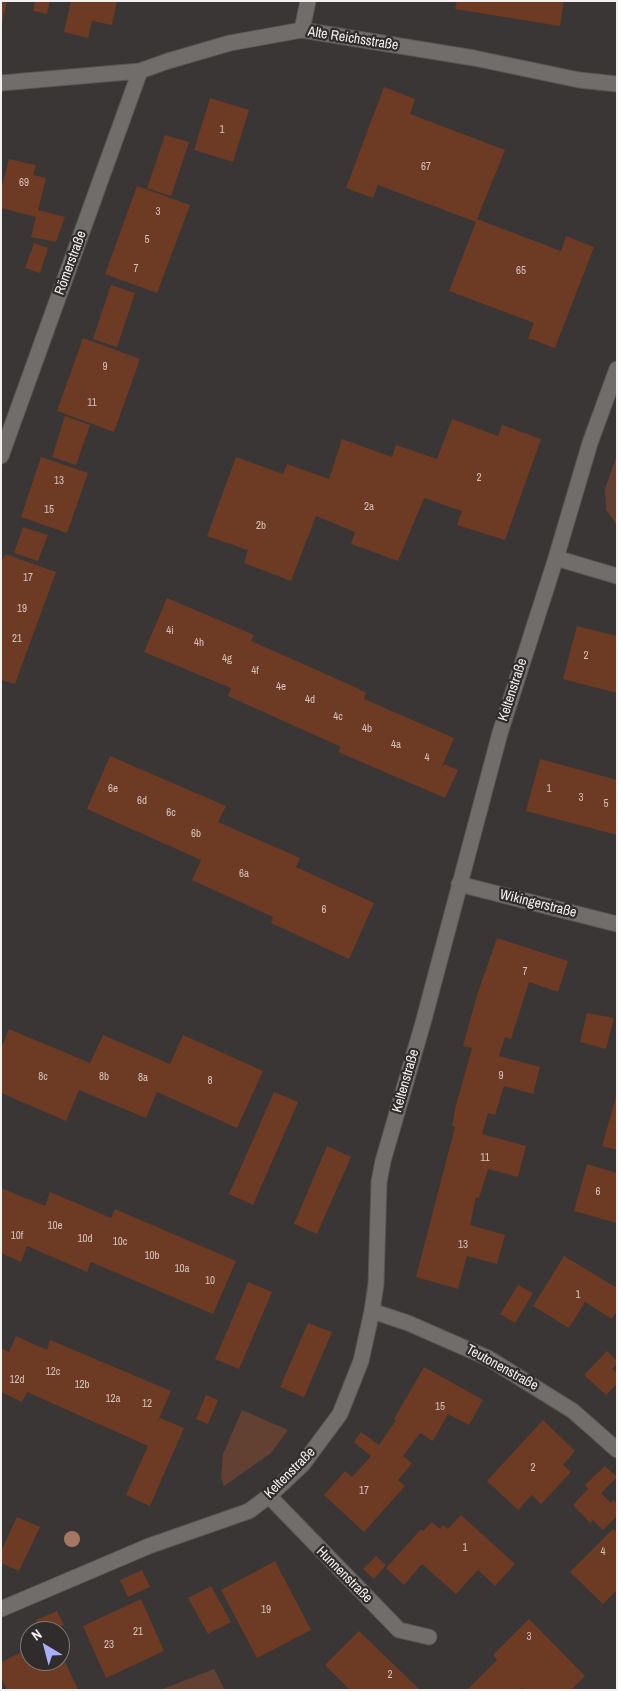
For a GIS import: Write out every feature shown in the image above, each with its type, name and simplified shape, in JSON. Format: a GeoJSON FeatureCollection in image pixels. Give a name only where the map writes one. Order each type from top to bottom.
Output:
{"type":"FeatureCollection","features":[{"type":"Feature","properties":{"kind":"street"},"geometry":{"type":"LineString","coordinates":[[302,30],[308,1]]}},
{"type":"Feature","properties":{"kind":"street","name":"Alte Reichsstraße"},"geometry":{"type":"LineString","coordinates":[[1,83],[140,71],[230,43],[302,30],[474,58],[579,80],[617,84]]}},
{"type":"Feature","properties":{"kind":"street","name":"Römerstraße"},"geometry":{"type":"LineString","coordinates":[[1,456],[140,71]]}},
{"type":"Feature","properties":{"kind":"street","name":"Keltenstraße"},"geometry":{"type":"LineString","coordinates":[[1,1609],[149,1546],[249,1511],[269,1496],[303,1464],[340,1414],[361,1361],[372,1311],[376,1284],[379,1182],[383,1161],[423,1023],[500,733],[556,558],[590,443],[617,369]]}},
{"type":"Feature","properties":{"kind":"street"},"geometry":{"type":"LineString","coordinates":[[556,558],[617,576]]}},
{"type":"Feature","properties":{"kind":"street","name":"Wikingerstraße"},"geometry":{"type":"LineString","coordinates":[[459,884],[617,924]]}},
{"type":"Feature","properties":{"kind":"street","name":"Teutonenstraße"},"geometry":{"type":"LineString","coordinates":[[372,1311],[408,1323],[488,1358],[573,1411],[617,1450]]}},
{"type":"Feature","properties":{"kind":"street","name":"Hunnenstraße"},"geometry":{"type":"LineString","coordinates":[[269,1496],[399,1630],[429,1637]]}},
{"type":"Feature","properties":{"kind":"shaded area"},"geometry":{"type":"Polygon","coordinates":[[[617,455],[617,525],[606,510],[605,489],[617,455]]]}},
{"type":"Feature","properties":{"kind":"shaded area"},"geometry":{"type":"Polygon","coordinates":[[[242,1410],[288,1430],[271,1453],[224,1486],[221,1478],[223,1454],[242,1410]]]}},
{"type":"Feature","properties":{"kind":"shaded area"},"geometry":{"type":"Polygon","coordinates":[[[214,1669],[225,1690],[160,1690],[214,1669]]]}},
{"type":"Feature","properties":{"kind":"building"},"geometry":{"type":"Polygon","coordinates":[[[1,1],[7,1],[2,22],[1,21],[1,1]]]}},
{"type":"Feature","properties":{"kind":"building"},"geometry":{"type":"Polygon","coordinates":[[[35,1],[50,1],[47,14],[33,11],[35,1]]]}},
{"type":"Feature","properties":{"kind":"building"},"geometry":{"type":"Polygon","coordinates":[[[71,1],[117,1],[112,25],[92,21],[88,38],[64,32],[71,1]]]}},
{"type":"Feature","properties":{"kind":"building"},"geometry":{"type":"Polygon","coordinates":[[[457,1],[564,1],[560,26],[455,9],[457,1]]]}},
{"type":"Feature","properties":{"kind":"building"},"geometry":{"type":"Polygon","coordinates":[[[384,87],[415,99],[410,114],[505,150],[477,219],[561,251],[566,236],[594,247],[555,348],[528,338],[534,323],[449,291],[476,222],[378,185],[373,198],[346,188],[384,87]]]}},
{"type":"Feature","properties":{"kind":"building"},"geometry":{"type":"Polygon","coordinates":[[[210,98],[249,110],[233,162],[194,150],[210,98]]]}},
{"type":"Feature","properties":{"kind":"building"},"geometry":{"type":"Polygon","coordinates":[[[165,135],[189,142],[171,196],[147,188],[165,135]]]}},
{"type":"Feature","properties":{"kind":"building"},"geometry":{"type":"Polygon","coordinates":[[[9,159],[36,165],[33,175],[46,178],[38,210],[65,217],[56,242],[31,237],[36,217],[1,208],[1,189],[9,159]]]}},
{"type":"Feature","properties":{"kind":"building"},"geometry":{"type":"Polygon","coordinates":[[[137,186],[190,205],[157,293],[105,274],[137,186]]]}},
{"type":"Feature","properties":{"kind":"building"},"geometry":{"type":"Polygon","coordinates":[[[34,243],[48,248],[40,273],[25,268],[34,243]]]}},
{"type":"Feature","properties":{"kind":"building"},"geometry":{"type":"Polygon","coordinates":[[[111,285],[135,293],[117,347],[93,339],[111,285]]]}},
{"type":"Feature","properties":{"kind":"building"},"geometry":{"type":"Polygon","coordinates":[[[83,338],[140,359],[114,432],[57,411],[83,338]]]}},
{"type":"Feature","properties":{"kind":"building"},"geometry":{"type":"Polygon","coordinates":[[[65,416],[90,425],[76,465],[52,457],[65,416]]]}},
{"type":"Feature","properties":{"kind":"building"},"geometry":{"type":"Polygon","coordinates":[[[452,419],[498,436],[502,425],[541,439],[505,540],[457,525],[462,511],[424,498],[398,561],[351,544],[355,532],[316,516],[291,581],[244,563],[248,550],[207,536],[236,457],[283,474],[287,464],[329,479],[342,439],[392,457],[396,445],[437,459],[452,419]]]}},
{"type":"Feature","properties":{"kind":"building"},"geometry":{"type":"Polygon","coordinates":[[[41,457],[88,473],[67,533],[21,517],[41,457]]]}},
{"type":"Feature","properties":{"kind":"building"},"geometry":{"type":"Polygon","coordinates":[[[23,527],[48,535],[38,561],[14,553],[23,527]]]}},
{"type":"Feature","properties":{"kind":"building"},"geometry":{"type":"Polygon","coordinates":[[[5,554],[56,572],[15,684],[1,680],[1,563],[5,554]]]}},
{"type":"Feature","properties":{"kind":"building"},"geometry":{"type":"Polygon","coordinates":[[[167,598],[254,635],[251,641],[355,687],[366,693],[364,699],[454,738],[440,771],[444,764],[458,770],[445,798],[338,752],[341,747],[228,696],[231,688],[144,652],[167,598]]]}},
{"type":"Feature","properties":{"kind":"building"},"geometry":{"type":"Polygon","coordinates":[[[577,626],[617,636],[617,693],[563,679],[577,626]]]}},
{"type":"Feature","properties":{"kind":"building"},"geometry":{"type":"Polygon","coordinates":[[[110,756],[226,806],[218,822],[300,858],[296,867],[374,903],[349,959],[271,923],[273,917],[192,880],[201,860],[87,809],[110,756]]]}},
{"type":"Feature","properties":{"kind":"building"},"geometry":{"type":"Polygon","coordinates":[[[540,759],[617,780],[617,835],[526,811],[540,759]]]}},
{"type":"Feature","properties":{"kind":"building"},"geometry":{"type":"Polygon","coordinates":[[[497,938],[568,961],[558,992],[529,982],[511,1039],[505,1037],[499,1056],[540,1067],[533,1094],[504,1086],[495,1115],[488,1113],[482,1134],[526,1146],[518,1177],[488,1169],[479,1198],[476,1197],[470,1225],[505,1235],[497,1264],[467,1256],[458,1289],[416,1277],[455,1127],[452,1126],[456,1105],[472,1048],[463,1046],[477,995],[497,938]]]}},
{"type":"Feature","properties":{"kind":"building"},"geometry":{"type":"Polygon","coordinates":[[[587,1013],[614,1018],[606,1049],[580,1042],[587,1013]]]}},
{"type":"Feature","properties":{"kind":"building"},"geometry":{"type":"Polygon","coordinates":[[[9,1029],[90,1063],[103,1035],[170,1064],[183,1035],[263,1071],[237,1128],[157,1092],[146,1118],[79,1090],[66,1121],[1,1093],[1,1048],[9,1029]]]}},
{"type":"Feature","properties":{"kind":"building"},"geometry":{"type":"Polygon","coordinates":[[[274,1092],[298,1102],[253,1205],[229,1194],[274,1092]]]}},
{"type":"Feature","properties":{"kind":"building"},"geometry":{"type":"Polygon","coordinates":[[[617,1097],[617,1150],[602,1146],[617,1097]]]}},
{"type":"Feature","properties":{"kind":"building"},"geometry":{"type":"Polygon","coordinates":[[[327,1146],[351,1157],[317,1234],[294,1224],[327,1146]]]}},
{"type":"Feature","properties":{"kind":"building"},"geometry":{"type":"Polygon","coordinates":[[[587,1164],[617,1173],[617,1223],[574,1211],[587,1164]]]}},
{"type":"Feature","properties":{"kind":"building"},"geometry":{"type":"Polygon","coordinates":[[[1,1188],[45,1206],[50,1192],[111,1218],[115,1209],[236,1261],[213,1314],[91,1262],[87,1272],[27,1246],[21,1262],[1,1253],[1,1188]]]}},
{"type":"Feature","properties":{"kind":"building"},"geometry":{"type":"Polygon","coordinates":[[[564,1256],[617,1288],[617,1311],[612,1319],[585,1302],[569,1328],[533,1306],[564,1256]]]}},
{"type":"Feature","properties":{"kind":"building"},"geometry":{"type":"Polygon","coordinates":[[[248,1282],[272,1292],[239,1369],[215,1359],[248,1282]]]}},
{"type":"Feature","properties":{"kind":"building"},"geometry":{"type":"Polygon","coordinates":[[[518,1285],[533,1293],[515,1323],[500,1314],[518,1285]]]}},
{"type":"Feature","properties":{"kind":"building"},"geometry":{"type":"Polygon","coordinates":[[[308,1323],[332,1332],[304,1397],[280,1387],[308,1323]]]}},
{"type":"Feature","properties":{"kind":"building"},"geometry":{"type":"Polygon","coordinates":[[[16,1336],[47,1350],[50,1340],[171,1391],[156,1425],[160,1418],[184,1428],[150,1506],[126,1495],[148,1446],[27,1392],[22,1402],[1,1392],[1,1348],[9,1352],[16,1336]]]}},
{"type":"Feature","properties":{"kind":"building"},"geometry":{"type":"Polygon","coordinates":[[[607,1351],[617,1361],[617,1364],[612,1369],[617,1373],[617,1384],[606,1395],[584,1375],[607,1351]]]}},
{"type":"Feature","properties":{"kind":"building"},"geometry":{"type":"Polygon","coordinates":[[[424,1367],[483,1400],[469,1425],[448,1414],[433,1441],[420,1433],[403,1456],[412,1463],[398,1480],[405,1486],[364,1532],[324,1495],[345,1471],[352,1477],[371,1456],[354,1442],[361,1432],[379,1445],[396,1420],[394,1419],[424,1367]]]}},
{"type":"Feature","properties":{"kind":"building"},"geometry":{"type":"Polygon","coordinates":[[[206,1395],[218,1400],[208,1424],[196,1419],[206,1395]]]}},
{"type":"Feature","properties":{"kind":"building"},"geometry":{"type":"Polygon","coordinates":[[[543,1420],[575,1451],[563,1465],[571,1472],[541,1504],[532,1495],[518,1510],[487,1481],[543,1420]]]}},
{"type":"Feature","properties":{"kind":"building"},"geometry":{"type":"Polygon","coordinates":[[[605,1466],[617,1477],[601,1493],[611,1503],[613,1500],[617,1503],[617,1516],[603,1530],[593,1520],[590,1523],[573,1505],[588,1489],[585,1485],[605,1466]]]}},
{"type":"Feature","properties":{"kind":"building"},"geometry":{"type":"Polygon","coordinates":[[[461,1515],[515,1564],[495,1586],[478,1570],[456,1594],[422,1564],[404,1585],[386,1568],[421,1529],[423,1531],[432,1522],[440,1529],[443,1525],[448,1529],[461,1515]]]}},
{"type":"Feature","properties":{"kind":"building"},"geometry":{"type":"Polygon","coordinates":[[[17,1517],[40,1527],[19,1571],[1,1563],[1,1551],[17,1517]]]}},
{"type":"Feature","properties":{"kind":"building"},"geometry":{"type":"Polygon","coordinates":[[[613,1529],[617,1532],[617,1590],[603,1604],[570,1572],[613,1529]]]}},
{"type":"Feature","properties":{"kind":"building"},"geometry":{"type":"Polygon","coordinates":[[[376,1556],[386,1565],[374,1579],[363,1569],[376,1556]]]}},
{"type":"Feature","properties":{"kind":"building"},"geometry":{"type":"Polygon","coordinates":[[[275,1561],[311,1630],[257,1658],[221,1590],[275,1561]]]}},
{"type":"Feature","properties":{"kind":"building"},"geometry":{"type":"Polygon","coordinates":[[[142,1570],[150,1587],[128,1597],[120,1580],[142,1570]]]}},
{"type":"Feature","properties":{"kind":"building"},"geometry":{"type":"Polygon","coordinates":[[[211,1586],[231,1622],[208,1634],[188,1598],[211,1586]]]}},
{"type":"Feature","properties":{"kind":"building"},"geometry":{"type":"Polygon","coordinates":[[[141,1599],[164,1651],[106,1678],[83,1626],[141,1599]]]}},
{"type":"Feature","properties":{"kind":"building"},"geometry":{"type":"Polygon","coordinates":[[[57,1611],[62,1621],[36,1621],[57,1611]]]}},
{"type":"Feature","properties":{"kind":"building"},"geometry":{"type":"Polygon","coordinates":[[[529,1619],[585,1676],[571,1690],[524,1690],[522,1687],[520,1690],[467,1690],[497,1660],[493,1655],[529,1619]]]}},
{"type":"Feature","properties":{"kind":"building"},"geometry":{"type":"Polygon","coordinates":[[[359,1631],[420,1690],[350,1690],[325,1665],[359,1631]]]}},
{"type":"Feature","properties":{"kind":"building"},"geometry":{"type":"Polygon","coordinates":[[[20,1653],[20,1671],[69,1671],[78,1690],[7,1690],[1,1676],[1,1662],[20,1653]]]}}]}
